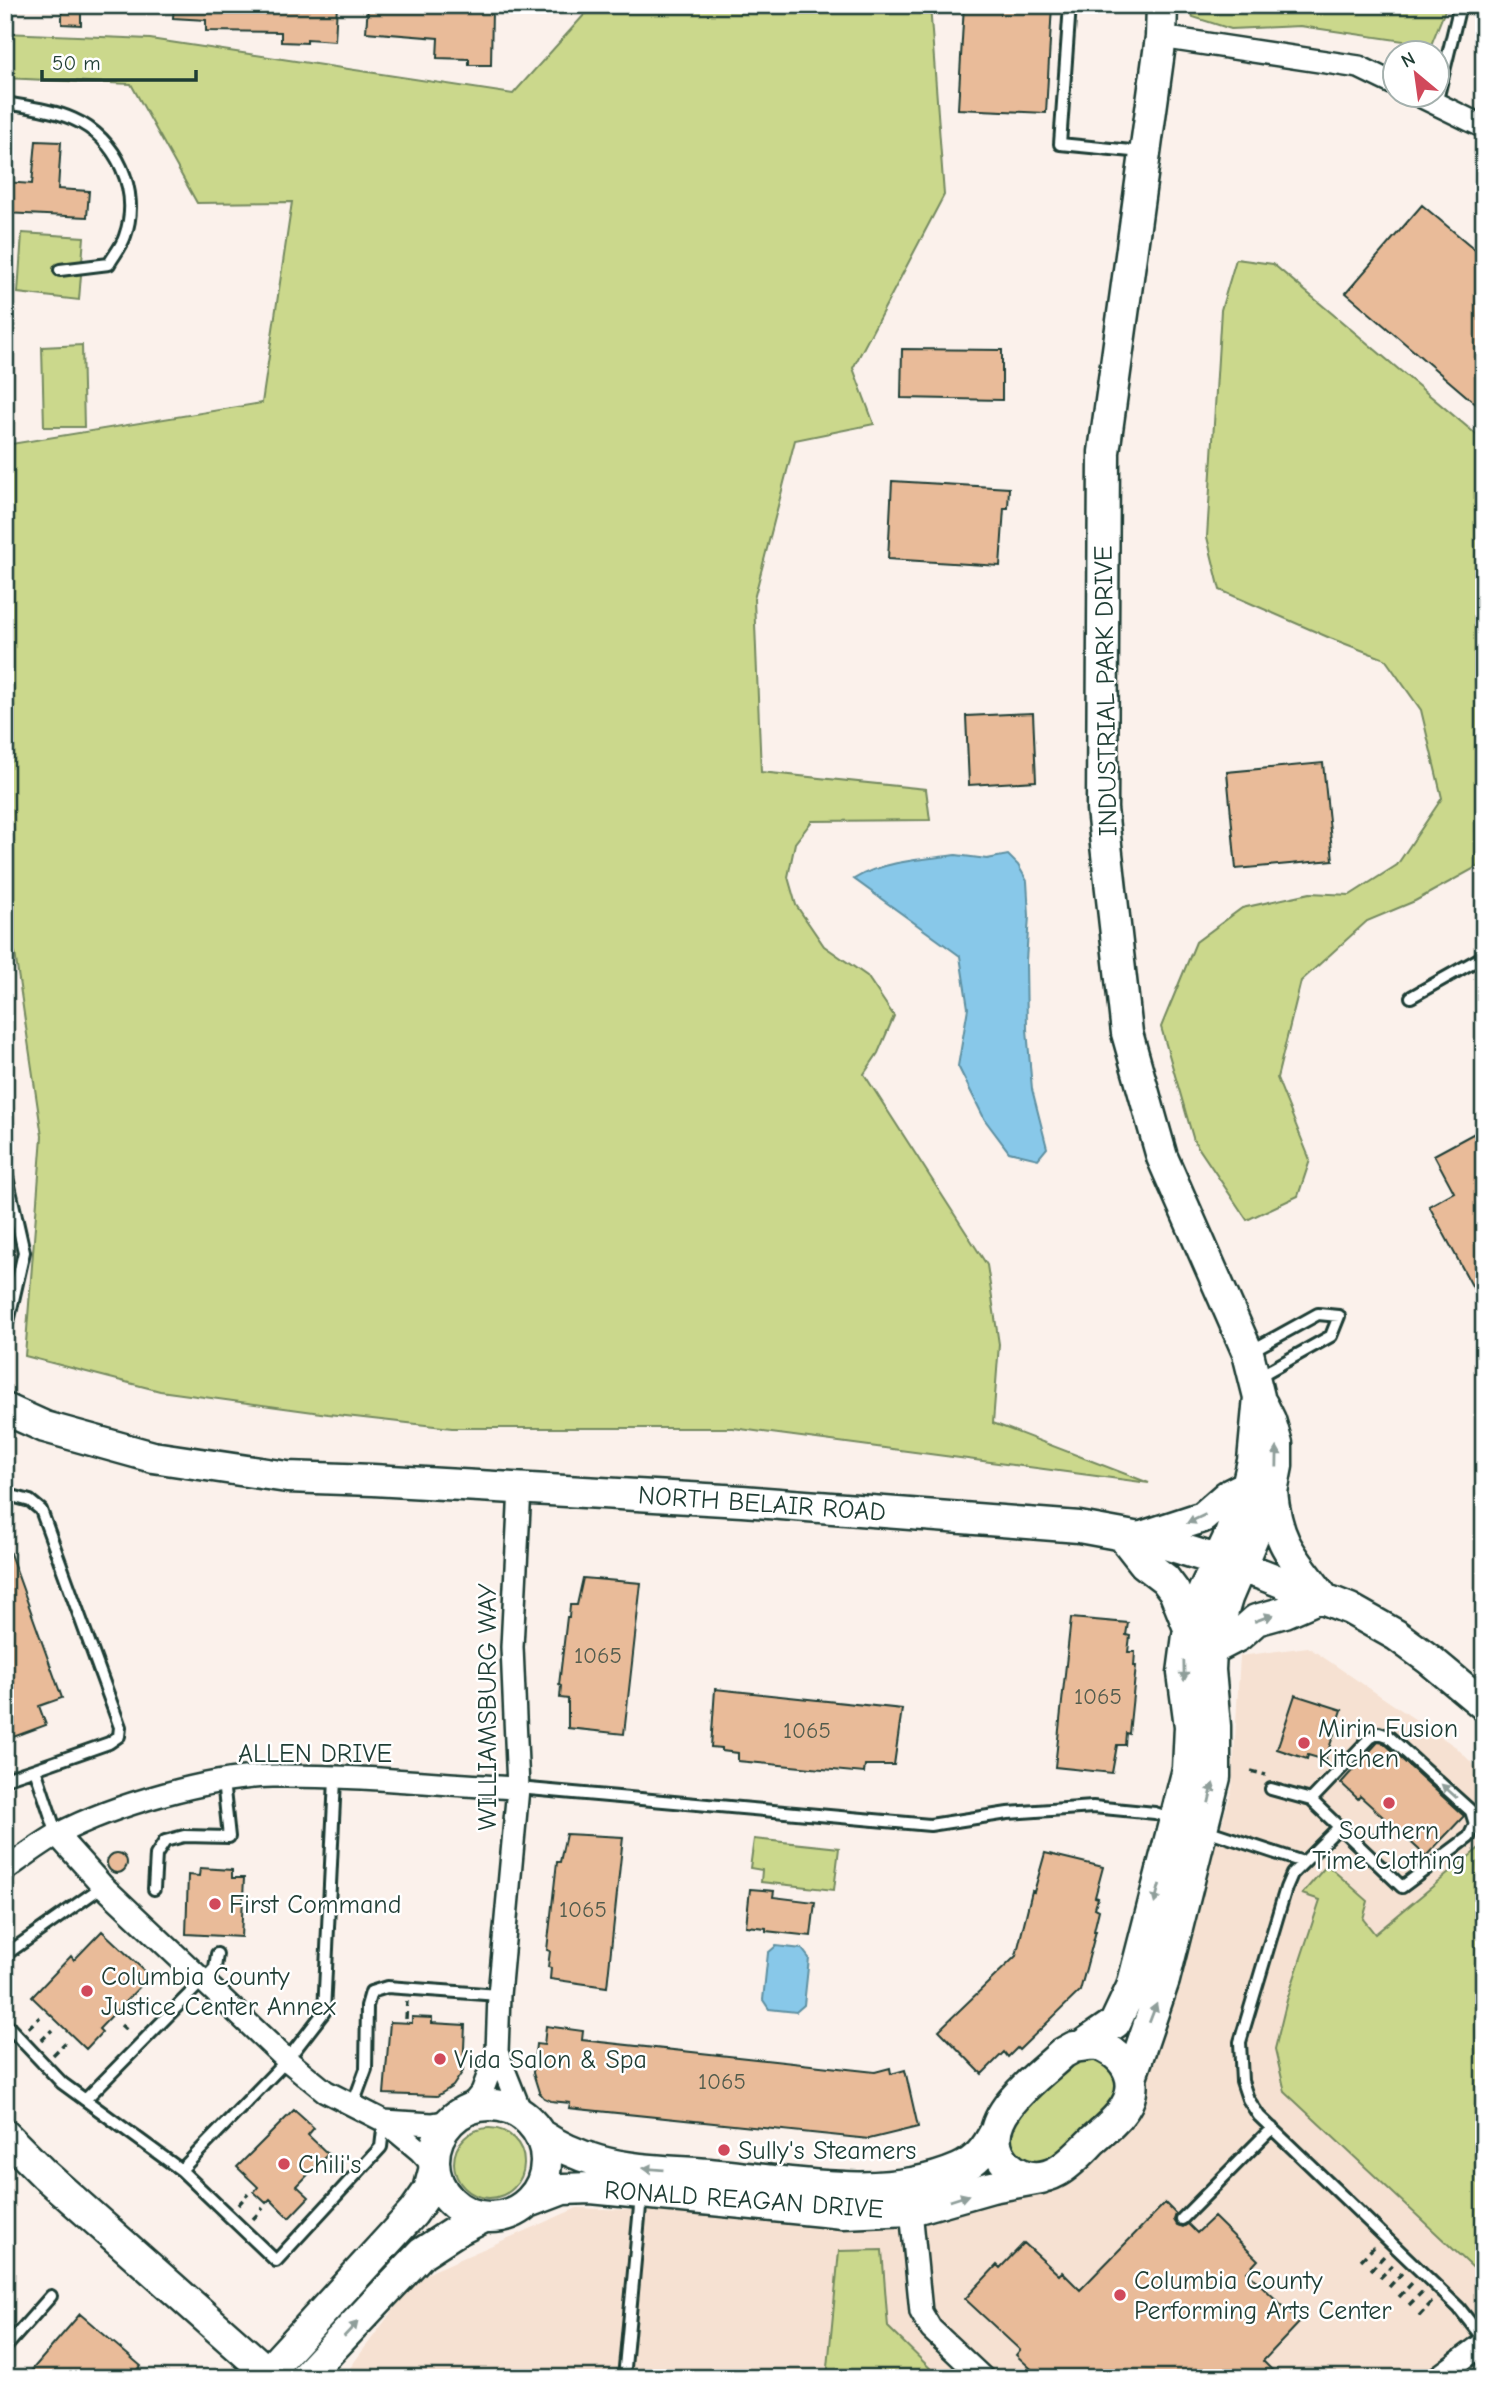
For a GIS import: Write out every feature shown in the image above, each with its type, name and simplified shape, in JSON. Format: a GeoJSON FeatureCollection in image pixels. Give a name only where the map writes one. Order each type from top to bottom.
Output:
{"type":"FeatureCollection","features":[{"type":"Feature","properties":{"kind":"street","name":"INDUSTRIAL PARK DRIVE"},"geometry":{"type":"LineString","coordinates":[[1162,5],[1161,37],[1104,452],[1102,809],[1131,1045],[1162,1157],[1255,1376],[1253,1461],[1259,1489],[1230,1535],[1229,1564]]}},
{"type":"Feature","properties":{"kind":"street"},"geometry":{"type":"LineString","coordinates":[[1161,37],[1359,67],[1380,77]]}},
{"type":"Feature","properties":{"kind":"street"},"geometry":{"type":"LineString","coordinates":[[1444,108],[1484,127]]}},
{"type":"Feature","properties":{"kind":"street","name":"NORTH BELAIR ROAD"},"geometry":{"type":"LineString","coordinates":[[5,1409],[45,1427],[166,1459],[287,1477],[520,1488],[914,1514],[1079,1527],[1156,1541],[1322,1597],[1396,1635],[1484,1705]]}},
{"type":"Feature","properties":{"kind":"street","name":"WILLIAMSBURG WAY"},"geometry":{"type":"LineString","coordinates":[[459,2115],[482,2092],[497,2052],[499,1995],[518,1788],[512,1647],[520,1488]]}},
{"type":"Feature","properties":{"kind":"street"},"geometry":{"type":"LineString","coordinates":[[1189,1628],[1170,1585],[1144,1563],[1130,1537],[1203,1517],[1227,1496],[1259,1489],[1274,1513],[1283,1543],[1322,1597],[1256,1620],[1238,1636],[1211,1650]]}},
{"type":"Feature","properties":{"kind":"street","name":"RONALD REAGAN DRIVE"},"geometry":{"type":"LineString","coordinates":[[304,2378],[422,2253],[482,2218],[515,2212],[529,2202],[563,2189],[642,2193],[843,2213],[911,2210],[992,2187],[1041,2178],[1066,2166],[1121,2114],[1131,2090],[1131,2077],[1164,1980],[1189,1825],[1190,1726],[1183,1673],[1189,1628],[1229,1564]]}},
{"type":"Feature","properties":{"kind":"street","name":"RONALD REAGAN DRIVE"},"geometry":{"type":"LineString","coordinates":[[459,2115],[496,2105],[580,2155],[621,2166],[834,2187],[874,2187],[919,2181],[960,2169],[970,2163],[987,2148],[998,2119],[1006,2108],[1063,2053],[1083,2045],[1115,2023],[1128,2000],[1189,1825],[1215,1777],[1211,1650],[1227,1598],[1229,1564]]}},
{"type":"Feature","properties":{"kind":"street","name":"ALLEN DRIVE"},"geometry":{"type":"LineString","coordinates":[[5,1870],[57,1835],[95,1817],[168,1794],[223,1781],[272,1776],[518,1788]]}},
{"type":"Feature","properties":{"kind":"street"},"geometry":{"type":"LineString","coordinates":[[57,1835],[103,1886],[287,2060],[325,2091],[384,2121],[420,2151],[433,2168],[439,2188],[450,2202],[465,2213],[482,2218]]}},
{"type":"Feature","properties":{"kind":"street"},"geometry":{"type":"LineString","coordinates":[[1083,2045],[1096,2044],[1108,2048],[1119,2056],[1131,2077]]}},
{"type":"Feature","properties":{"kind":"street","name":"WILLIAMSBURG WAY"},"geometry":{"type":"LineString","coordinates":[[497,2052],[531,2124]]}},
{"type":"Feature","properties":{"kind":"street"},"geometry":{"type":"LineString","coordinates":[[384,2121],[432,2124],[459,2115]]}},
{"type":"Feature","properties":{"kind":"street"},"geometry":{"type":"LineString","coordinates":[[5,2134],[44,2174],[268,2376],[413,2213],[429,2190],[437,2141],[459,2115]]}},
{"type":"Feature","properties":{"kind":"street"},"geometry":{"type":"LineString","coordinates":[[529,2202],[544,2177],[547,2163],[545,2148],[531,2124]]}},
{"type":"Feature","properties":{"kind":"street"},"geometry":{"type":"LineString","coordinates":[[995,2132],[995,2144],[1006,2164],[1015,2172],[1029,2178],[1041,2178]]}},
{"type":"Feature","properties":{"kind":"street"},"geometry":{"type":"LineString","coordinates":[[911,2210],[921,2312],[931,2329],[983,2378]]}},
{"type":"Feature","properties":{"kind":"street"},"geometry":{"type":"LineString","coordinates":[[1437,2378],[1484,2341]]}},
{"type":"Feature","properties":{"kind":"lane"},"geometry":{"type":"LineString","coordinates":[[1070,5],[1060,144],[1145,152]]}},
{"type":"Feature","properties":{"kind":"lane"},"geometry":{"type":"LineString","coordinates":[[1450,46],[1460,5]]}},
{"type":"Feature","properties":{"kind":"lane"},"geometry":{"type":"LineString","coordinates":[[5,103],[74,119],[102,138],[119,159],[127,182],[131,206],[125,237],[109,264],[60,270]]}},
{"type":"Feature","properties":{"kind":"lane"},"geometry":{"type":"LineString","coordinates":[[1411,997],[1484,956]]}},
{"type":"Feature","properties":{"kind":"lane"},"geometry":{"type":"LineString","coordinates":[[5,1168],[24,1252],[5,1326]]}},
{"type":"Feature","properties":{"kind":"lane"},"geometry":{"type":"LineString","coordinates":[[1318,1314],[1339,1316],[1331,1336],[1255,1376],[1318,1314]]}},
{"type":"Feature","properties":{"kind":"lane"},"geometry":{"type":"LineString","coordinates":[[5,1494],[30,1501],[41,1510],[120,1727],[118,1736],[109,1743],[5,1779]]}},
{"type":"Feature","properties":{"kind":"lane"},"geometry":{"type":"LineString","coordinates":[[1271,1788],[1311,1800],[1402,1887],[1469,1837],[1475,1824],[1471,1811],[1388,1736],[1379,1733],[1370,1738],[1311,1800]]}},
{"type":"Feature","properties":{"kind":"lane"},"geometry":{"type":"LineString","coordinates":[[35,1769],[57,1835]]}},
{"type":"Feature","properties":{"kind":"lane"},"geometry":{"type":"LineString","coordinates":[[181,2170],[287,2060],[324,2012],[334,1779]]}},
{"type":"Feature","properties":{"kind":"lane"},"geometry":{"type":"LineString","coordinates":[[154,1889],[156,1855],[166,1841],[184,1836],[229,1837],[223,1781]]}},
{"type":"Feature","properties":{"kind":"lane"},"geometry":{"type":"LineString","coordinates":[[518,1788],[930,1825],[1007,1813],[1093,1807],[1155,1813],[1303,1863]]}},
{"type":"Feature","properties":{"kind":"lane"},"geometry":{"type":"LineString","coordinates":[[1339,1827],[1292,1874],[1286,1888],[1240,2042],[1242,2081],[1248,2099],[1259,2116],[1459,2308],[1484,2341]]}},
{"type":"Feature","properties":{"kind":"lane"},"geometry":{"type":"LineString","coordinates":[[5,1955],[103,1886]]}},
{"type":"Feature","properties":{"kind":"lane"},"geometry":{"type":"LineString","coordinates":[[85,2100],[215,1968],[217,1954]]}},
{"type":"Feature","properties":{"kind":"lane"},"geometry":{"type":"LineString","coordinates":[[352,2107],[366,2068],[367,2006],[371,1992],[387,1987],[499,1995]]}},
{"type":"Feature","properties":{"kind":"lane"},"geometry":{"type":"LineString","coordinates":[[5,2023],[62,2082],[181,2170],[276,2261],[381,2147],[384,2121]]}},
{"type":"Feature","properties":{"kind":"lane"},"geometry":{"type":"LineString","coordinates":[[1182,2219],[1272,2128]]}},
{"type":"Feature","properties":{"kind":"lane"},"geometry":{"type":"LineString","coordinates":[[624,2378],[642,2193]]}},
{"type":"Feature","properties":{"kind":"lane"},"geometry":{"type":"LineString","coordinates":[[5,2348],[51,2296]]}},
{"type":"Feature","properties":{"kind":"path"},"geometry":{"type":"LineString","coordinates":[[1251,1771],[1271,1776]]}},
{"type":"Feature","properties":{"kind":"path"},"geometry":{"type":"LineString","coordinates":[[1368,1838],[1381,1823]]}},
{"type":"Feature","properties":{"kind":"path"},"geometry":{"type":"LineString","coordinates":[[406,2018],[407,1999]]}},
{"type":"Feature","properties":{"kind":"path"},"geometry":{"type":"LineString","coordinates":[[26,2030],[40,2017]]}},
{"type":"Feature","properties":{"kind":"path"},"geometry":{"type":"LineString","coordinates":[[121,2025],[134,2038]]}},
{"type":"Feature","properties":{"kind":"path"},"geometry":{"type":"LineString","coordinates":[[39,2043],[52,2030]]}},
{"type":"Feature","properties":{"kind":"path"},"geometry":{"type":"LineString","coordinates":[[51,2056],[65,2043]]}},
{"type":"Feature","properties":{"kind":"path"},"geometry":{"type":"LineString","coordinates":[[234,2208],[248,2194]]}},
{"type":"Feature","properties":{"kind":"path"},"geometry":{"type":"LineString","coordinates":[[250,2222],[263,2208]]}},
{"type":"Feature","properties":{"kind":"path"},"geometry":{"type":"LineString","coordinates":[[1361,2260],[1375,2246]]}},
{"type":"Feature","properties":{"kind":"path"},"geometry":{"type":"LineString","coordinates":[[1371,2270],[1384,2255]]}},
{"type":"Feature","properties":{"kind":"path"},"geometry":{"type":"LineString","coordinates":[[1380,2278],[1394,2264]]}},
{"type":"Feature","properties":{"kind":"path"},"geometry":{"type":"LineString","coordinates":[[1389,2287],[1403,2273]]}},
{"type":"Feature","properties":{"kind":"path"},"geometry":{"type":"LineString","coordinates":[[1399,2297],[1413,2282]]}},
{"type":"Feature","properties":{"kind":"path"},"geometry":{"type":"LineString","coordinates":[[1409,2305],[1422,2291]]}},
{"type":"Feature","properties":{"kind":"path"},"geometry":{"type":"LineString","coordinates":[[1419,2316],[1433,2301]]}},
{"type":"Feature","properties":{"kind":"shaded area"},"geometry":{"type":"Polygon","coordinates":[[[1308,1647],[1456,1747],[1484,1775],[1484,2378],[350,2378],[346,2373],[417,2278],[577,2208],[898,2220],[1055,2190],[1141,2111],[1157,2043],[1232,1789],[1240,1656],[1308,1647]]]}},
{"type":"Feature","properties":{"kind":"green space"},"geometry":{"type":"Polygon","coordinates":[[[593,5],[759,5],[765,10],[767,5],[930,5],[944,195],[853,368],[874,424],[795,440],[754,599],[761,772],[926,789],[930,820],[812,821],[795,843],[788,877],[796,905],[824,946],[867,976],[894,1016],[878,1053],[864,1074],[987,1265],[999,1344],[993,1423],[1149,1483],[733,1428],[452,1428],[328,1414],[160,1391],[25,1356],[42,1136],[15,953],[5,939],[5,445],[262,403],[292,202],[197,203],[131,84],[5,78],[5,33],[150,39],[513,94],[593,5]]]}},
{"type":"Feature","properties":{"kind":"green space"},"geometry":{"type":"Polygon","coordinates":[[[1186,5],[1447,5],[1434,38],[1383,38],[1300,26],[1231,29],[1193,17],[1186,5]]]}},
{"type":"Feature","properties":{"kind":"green space"},"geometry":{"type":"Polygon","coordinates":[[[22,233],[84,237],[79,300],[18,293],[22,233]]]}},
{"type":"Feature","properties":{"kind":"green space"},"geometry":{"type":"Polygon","coordinates":[[[1236,259],[1273,264],[1484,441],[1484,863],[1415,901],[1367,921],[1301,981],[1277,1078],[1310,1160],[1298,1196],[1247,1220],[1194,1141],[1161,1027],[1196,942],[1242,908],[1310,893],[1350,895],[1397,865],[1442,798],[1421,710],[1385,659],[1220,590],[1207,537],[1221,310],[1236,259]]]}},
{"type":"Feature","properties":{"kind":"green space"},"geometry":{"type":"Polygon","coordinates":[[[82,345],[84,427],[44,427],[42,347],[82,345]]]}},
{"type":"Feature","properties":{"kind":"green space"},"geometry":{"type":"Polygon","coordinates":[[[754,1839],[839,1848],[834,1890],[761,1882],[762,1870],[750,1868],[754,1839]]]}},
{"type":"Feature","properties":{"kind":"green space"},"geometry":{"type":"Polygon","coordinates":[[[1484,1844],[1484,2278],[1285,2092],[1275,2049],[1287,2000],[1320,1900],[1302,1894],[1327,1865],[1368,1901],[1363,1919],[1375,1934],[1484,1844]]]}},
{"type":"Feature","properties":{"kind":"green space"},"geometry":{"type":"Polygon","coordinates":[[[1093,2056],[1113,2066],[1121,2093],[1049,2166],[1013,2157],[1008,2128],[1013,2118],[1071,2062],[1093,2056]]]}},
{"type":"Feature","properties":{"kind":"green space"},"geometry":{"type":"Polygon","coordinates":[[[489,2128],[514,2138],[524,2163],[514,2188],[489,2198],[464,2188],[454,2163],[464,2138],[489,2128]]]}},
{"type":"Feature","properties":{"kind":"green space"},"geometry":{"type":"Polygon","coordinates":[[[882,2250],[888,2327],[940,2378],[827,2378],[839,2251],[882,2250]]]}},
{"type":"Feature","properties":{"kind":"water"},"geometry":{"type":"Polygon","coordinates":[[[956,855],[987,859],[1008,855],[1018,865],[1027,881],[1027,1029],[1032,1089],[1047,1148],[1038,1159],[1009,1152],[985,1120],[958,1066],[968,1008],[960,956],[854,879],[878,868],[956,855]]]}},
{"type":"Feature","properties":{"kind":"water"},"geometry":{"type":"Polygon","coordinates":[[[776,1946],[802,1949],[809,1958],[804,2005],[796,2012],[769,2009],[763,2000],[768,1953],[776,1946]]]}},
{"type":"Feature","properties":{"kind":"building"},"geometry":{"type":"Polygon","coordinates":[[[62,5],[81,5],[81,25],[62,24],[62,5]]]}},
{"type":"Feature","properties":{"kind":"building"},"geometry":{"type":"Polygon","coordinates":[[[174,5],[337,5],[335,41],[307,39],[307,43],[281,42],[281,32],[206,31],[206,20],[173,18],[174,5]]]}},
{"type":"Feature","properties":{"kind":"building"},"geometry":{"type":"Polygon","coordinates":[[[368,5],[462,5],[462,8],[492,9],[491,65],[469,65],[469,59],[437,58],[438,38],[366,32],[368,5]]]}},
{"type":"Feature","properties":{"kind":"building"},"geometry":{"type":"Polygon","coordinates":[[[964,5],[1052,5],[1046,113],[958,109],[964,5]]]}},
{"type":"Feature","properties":{"kind":"building"},"geometry":{"type":"Polygon","coordinates":[[[36,141],[61,142],[58,189],[89,191],[87,217],[5,213],[5,182],[32,184],[36,141]]]}},
{"type":"Feature","properties":{"kind":"building"},"geometry":{"type":"Polygon","coordinates":[[[1422,205],[1484,257],[1484,411],[1346,293],[1422,205]]]}},
{"type":"Feature","properties":{"kind":"building"},"geometry":{"type":"Polygon","coordinates":[[[902,349],[1002,350],[1002,400],[901,398],[902,349]]]}},
{"type":"Feature","properties":{"kind":"building"},"geometry":{"type":"Polygon","coordinates":[[[892,481],[1009,488],[1008,508],[1004,508],[1000,566],[888,559],[892,481]]]}},
{"type":"Feature","properties":{"kind":"building"},"geometry":{"type":"Polygon","coordinates":[[[1033,713],[1036,781],[969,785],[966,716],[1033,713]]]}},
{"type":"Feature","properties":{"kind":"building"},"geometry":{"type":"Polygon","coordinates":[[[1323,763],[1333,860],[1236,869],[1227,772],[1323,763]]]}},
{"type":"Feature","properties":{"kind":"building"},"geometry":{"type":"Polygon","coordinates":[[[1484,1128],[1484,1308],[1429,1206],[1454,1192],[1434,1155],[1484,1128]]]}},
{"type":"Feature","properties":{"kind":"building"},"geometry":{"type":"Polygon","coordinates":[[[7,1545],[62,1698],[39,1706],[46,1725],[5,1740],[5,1546],[7,1545]]]}},
{"type":"Feature","properties":{"kind":"building"},"geometry":{"type":"Polygon","coordinates":[[[583,1578],[641,1583],[624,1734],[568,1728],[568,1699],[560,1698],[559,1685],[567,1617],[570,1605],[577,1605],[583,1578]]]}},
{"type":"Feature","properties":{"kind":"building"},"geometry":{"type":"Polygon","coordinates":[[[1071,1618],[1128,1623],[1128,1652],[1135,1652],[1136,1666],[1129,1734],[1126,1733],[1125,1745],[1117,1745],[1112,1773],[1055,1767],[1071,1618]]]}},
{"type":"Feature","properties":{"kind":"building"},"geometry":{"type":"Polygon","coordinates":[[[715,1689],[902,1709],[894,1765],[865,1765],[864,1773],[738,1761],[738,1753],[711,1747],[715,1689]]]}},
{"type":"Feature","properties":{"kind":"building"},"geometry":{"type":"Polygon","coordinates":[[[1295,1695],[1342,1710],[1325,1760],[1308,1755],[1307,1759],[1277,1749],[1295,1695]]]}},
{"type":"Feature","properties":{"kind":"building"},"geometry":{"type":"Polygon","coordinates":[[[1378,1742],[1384,1743],[1464,1816],[1426,1856],[1360,1796],[1358,1799],[1341,1783],[1378,1742]]]}},
{"type":"Feature","properties":{"kind":"building"},"geometry":{"type":"Polygon","coordinates":[[[566,1834],[623,1837],[607,1987],[550,1979],[550,1951],[547,1950],[557,1862],[560,1862],[566,1834]]]}},
{"type":"Feature","properties":{"kind":"building"},"geometry":{"type":"Polygon","coordinates":[[[117,1853],[124,1856],[127,1863],[124,1870],[117,1873],[110,1870],[107,1863],[110,1856],[117,1853]]]}},
{"type":"Feature","properties":{"kind":"building"},"geometry":{"type":"Polygon","coordinates":[[[1045,1853],[1103,1867],[1095,1897],[1098,1898],[1095,1908],[1099,1910],[1096,1931],[1080,1991],[1019,2050],[1017,2048],[1008,2057],[1004,2052],[982,2074],[939,2030],[1016,1956],[1032,1891],[1034,1892],[1045,1853]]]}},
{"type":"Feature","properties":{"kind":"building"},"geometry":{"type":"Polygon","coordinates":[[[200,1868],[232,1870],[232,1878],[244,1878],[241,1937],[186,1934],[188,1875],[199,1876],[200,1868]]]}},
{"type":"Feature","properties":{"kind":"building"},"geometry":{"type":"Polygon","coordinates":[[[750,1889],[774,1891],[773,1897],[815,1902],[811,1936],[746,1926],[750,1889]]]}},
{"type":"Feature","properties":{"kind":"building","name":"Columbia County Justice Center Annex"},"geometry":{"type":"Polygon","coordinates":[[[102,1931],[150,1976],[99,2029],[102,2032],[86,2049],[32,1997],[71,1956],[74,1960],[102,1931]]]}},
{"type":"Feature","properties":{"kind":"building"},"geometry":{"type":"Polygon","coordinates":[[[412,2017],[432,2018],[432,2023],[465,2025],[463,2071],[453,2086],[437,2096],[384,2094],[390,2022],[412,2023],[412,2017]]]}},
{"type":"Feature","properties":{"kind":"building"},"geometry":{"type":"Polygon","coordinates":[[[546,2026],[583,2031],[582,2040],[875,2072],[890,2068],[891,2074],[905,2070],[918,2127],[869,2139],[569,2108],[570,2103],[544,2098],[539,2092],[533,2073],[536,2044],[544,2045],[546,2026]]]}},
{"type":"Feature","properties":{"kind":"building"},"geometry":{"type":"Polygon","coordinates":[[[294,2110],[314,2128],[308,2135],[328,2154],[297,2186],[309,2197],[289,2218],[270,2199],[266,2203],[254,2192],[258,2187],[237,2167],[294,2110]]]}},
{"type":"Feature","properties":{"kind":"building","name":"Columbia County Performing Arts Center"},"geometry":{"type":"Polygon","coordinates":[[[1165,2203],[1176,2214],[1174,2220],[1177,2225],[1183,2227],[1188,2224],[1197,2233],[1214,2217],[1258,2260],[1247,2272],[1300,2322],[1263,2361],[1280,2378],[1041,2378],[1016,2355],[1020,2350],[965,2299],[997,2265],[1000,2268],[1024,2243],[1059,2275],[1062,2272],[1080,2290],[1165,2203]]]}},
{"type":"Feature","properties":{"kind":"building"},"geometry":{"type":"Polygon","coordinates":[[[80,2314],[141,2366],[131,2378],[25,2378],[80,2314]]]}},
{"type":"Feature","properties":{"kind":"place","name":"Mirin Fusion Kitchen"},"geometry":{"type":"Point","coordinates":[1304,1743]}},
{"type":"Feature","properties":{"kind":"place","name":"Southern Time Clothing"},"geometry":{"type":"Point","coordinates":[1389,1803]}},
{"type":"Feature","properties":{"kind":"place","name":"First Command"},"geometry":{"type":"Point","coordinates":[215,1904]}},
{"type":"Feature","properties":{"kind":"place","name":"Columbia County Justice Center Annex"},"geometry":{"type":"Point","coordinates":[87,1991]}},
{"type":"Feature","properties":{"kind":"place","name":"Vida Salon & Spa"},"geometry":{"type":"Point","coordinates":[440,2059]}},
{"type":"Feature","properties":{"kind":"place","name":"Sully's Steamers"},"geometry":{"type":"Point","coordinates":[724,2150]}},
{"type":"Feature","properties":{"kind":"place","name":"Chili's"},"geometry":{"type":"Point","coordinates":[284,2164]}},
{"type":"Feature","properties":{"kind":"place","name":"Columbia County Performing Arts Center"},"geometry":{"type":"Point","coordinates":[1120,2295]}}]}
